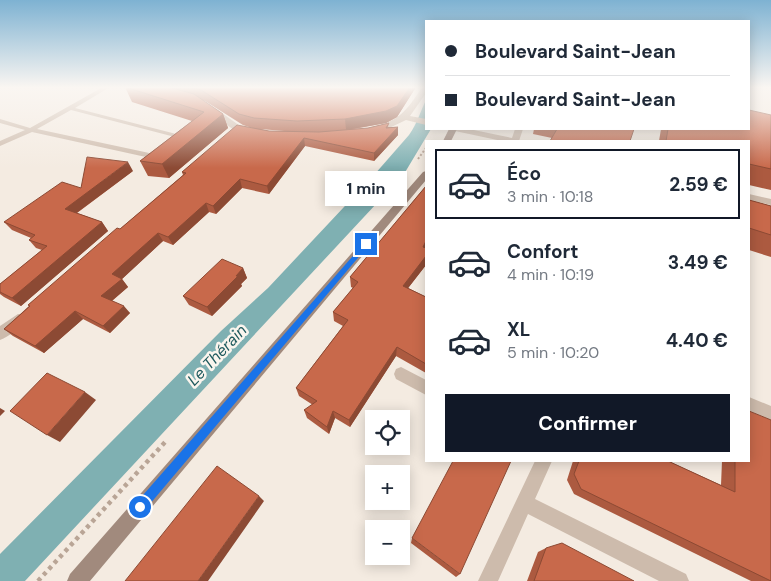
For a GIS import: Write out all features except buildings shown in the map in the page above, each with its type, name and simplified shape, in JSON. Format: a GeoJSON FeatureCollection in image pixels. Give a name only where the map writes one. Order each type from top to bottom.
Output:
{"type":"FeatureCollection","features":[{"type":"Feature","properties":{"kind":"main road"},"geometry":{"type":"LineString","coordinates":[[77,581],[425,175]]}},
{"type":"Feature","properties":{"kind":"street"},"geometry":{"type":"LineString","coordinates":[[215,114],[236,128],[262,133]]}},
{"type":"Feature","properties":{"kind":"street"},"geometry":{"type":"LineString","coordinates":[[366,131],[393,125],[406,118],[409,114]]}},
{"type":"Feature","properties":{"kind":"street"},"geometry":{"type":"LineString","coordinates":[[406,118],[425,122]]}},
{"type":"Feature","properties":{"kind":"street"},"geometry":{"type":"LineString","coordinates":[[227,137],[236,128]]}},
{"type":"Feature","properties":{"kind":"street"},"geometry":{"type":"LineString","coordinates":[[463,130],[509,140]]}},
{"type":"Feature","properties":{"kind":"street"},"geometry":{"type":"LineString","coordinates":[[750,197],[771,202]]}},
{"type":"Feature","properties":{"kind":"street"},"geometry":{"type":"LineString","coordinates":[[0,334],[30,309]]}},
{"type":"Feature","properties":{"kind":"street"},"geometry":{"type":"LineString","coordinates":[[401,374],[425,387]]}},
{"type":"Feature","properties":{"kind":"street"},"geometry":{"type":"LineString","coordinates":[[750,404],[771,412]]}},
{"type":"Feature","properties":{"kind":"street"},"geometry":{"type":"LineString","coordinates":[[488,581],[544,462]]}},
{"type":"Feature","properties":{"kind":"street"},"geometry":{"type":"LineString","coordinates":[[525,503],[679,581]]}},
{"type":"Feature","properties":{"kind":"lane"},"geometry":{"type":"LineString","coordinates":[[0,144],[58,114]]}},
{"type":"Feature","properties":{"kind":"lane"},"geometry":{"type":"LineString","coordinates":[[0,121],[30,130],[154,157],[180,136],[93,114]]}},
{"type":"Feature","properties":{"kind":"water","name":"Le Thérain"},"geometry":{"type":"Polygon","coordinates":[[[420,114],[425,114],[425,130],[430,130],[404,174],[25,581],[0,581],[0,554],[221,331],[268,288],[374,175],[409,135],[420,114]]]}},
{"type":"Feature","properties":{"kind":"route"},"geometry":{"type":"LineString","coordinates":[[140,507],[366,244]]}}]}
